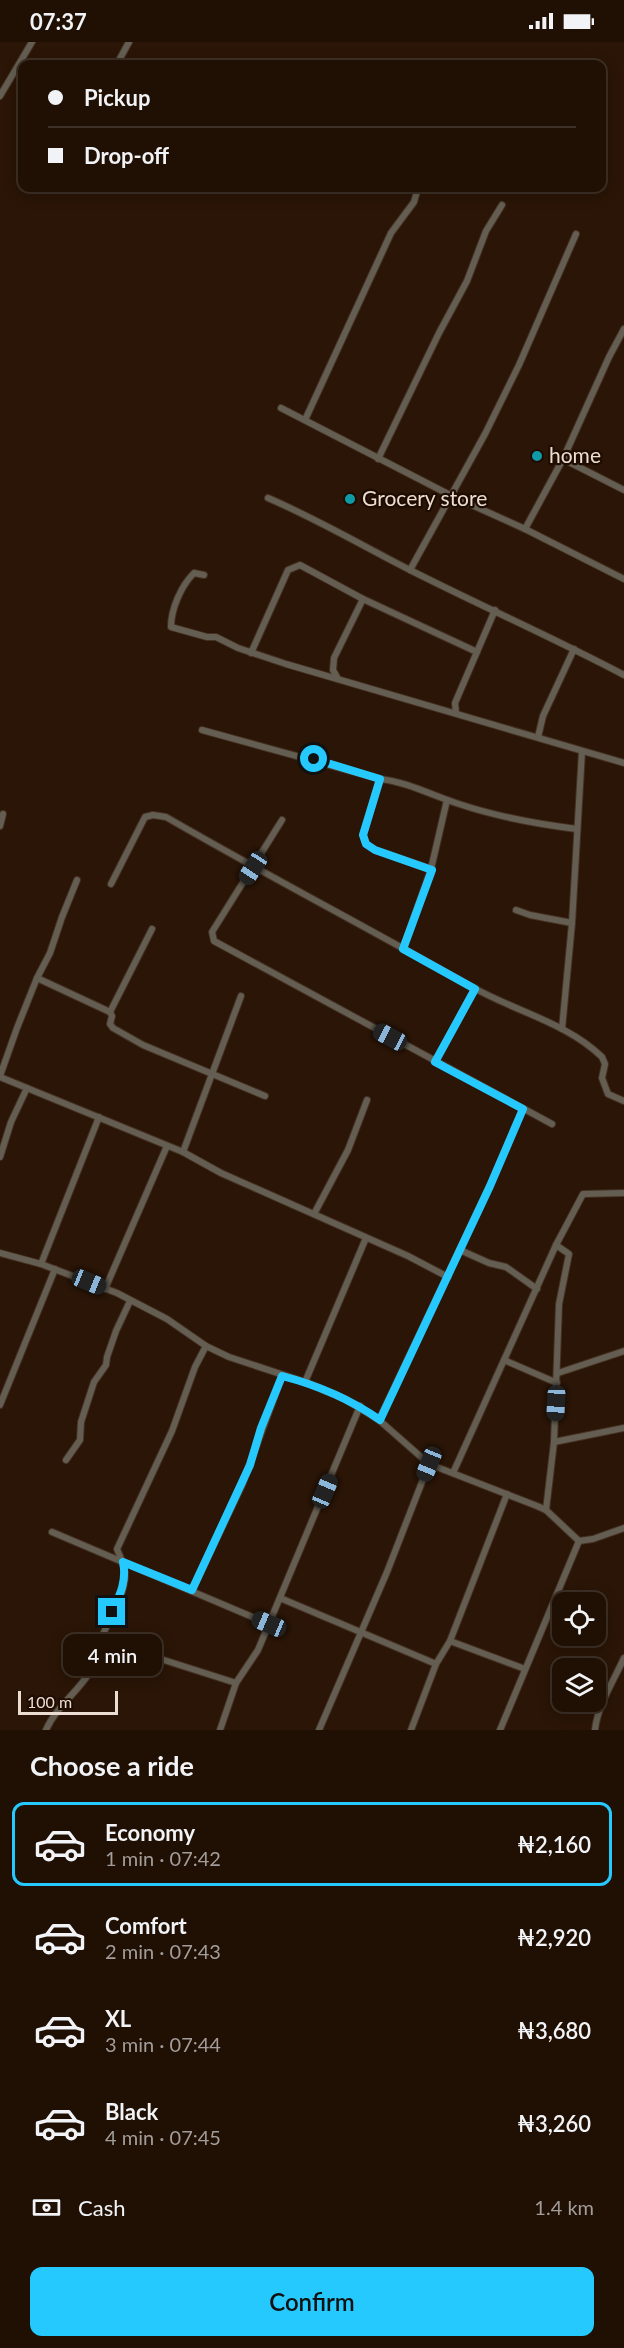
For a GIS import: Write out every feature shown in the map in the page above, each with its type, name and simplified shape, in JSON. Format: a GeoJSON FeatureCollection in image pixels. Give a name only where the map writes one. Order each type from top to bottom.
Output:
{"type":"FeatureCollection","features":[{"type":"Feature","properties":{"kind":"street"},"geometry":{"type":"LineString","coordinates":[[22,60],[32,42]]}},
{"type":"Feature","properties":{"kind":"street"},"geometry":{"type":"LineString","coordinates":[[119,60],[129,42]]}},
{"type":"Feature","properties":{"kind":"street"},"geometry":{"type":"LineString","coordinates":[[0,96],[18,67]]}},
{"type":"Feature","properties":{"kind":"street"},"geometry":{"type":"LineString","coordinates":[[0,80],[8,85]]}},
{"type":"Feature","properties":{"kind":"street"},"geometry":{"type":"LineString","coordinates":[[305,420],[391,232],[414,202],[417,192]]}},
{"type":"Feature","properties":{"kind":"street"},"geometry":{"type":"LineString","coordinates":[[378,459],[467,281],[486,231],[502,205]]}},
{"type":"Feature","properties":{"kind":"street"},"geometry":{"type":"LineString","coordinates":[[410,570],[452,496],[519,365],[576,234]]}},
{"type":"Feature","properties":{"kind":"street"},"geometry":{"type":"LineString","coordinates":[[525,529],[563,459],[624,329]]}},
{"type":"Feature","properties":{"kind":"street"},"geometry":{"type":"LineString","coordinates":[[280,408],[452,496],[525,529],[624,579]]}},
{"type":"Feature","properties":{"kind":"street"},"geometry":{"type":"LineString","coordinates":[[563,459],[624,490]]}},
{"type":"Feature","properties":{"kind":"street"},"geometry":{"type":"LineString","coordinates":[[268,498],[624,675]]}},
{"type":"Feature","properties":{"kind":"street"},"geometry":{"type":"LineString","coordinates":[[251,652],[291,567],[300,565],[363,599],[477,652]]}},
{"type":"Feature","properties":{"kind":"street"},"geometry":{"type":"LineString","coordinates":[[204,575],[194,573],[188,579],[176,604],[171,627],[207,637],[216,637],[251,652],[338,679],[624,763]]}},
{"type":"Feature","properties":{"kind":"street"},"geometry":{"type":"LineString","coordinates":[[338,679],[333,670],[334,658],[363,599]]}},
{"type":"Feature","properties":{"kind":"street"},"geometry":{"type":"LineString","coordinates":[[456,713],[455,703],[495,610]]}},
{"type":"Feature","properties":{"kind":"street"},"geometry":{"type":"LineString","coordinates":[[537,737],[543,716],[574,649]]}},
{"type":"Feature","properties":{"kind":"street"},"geometry":{"type":"LineString","coordinates":[[202,730],[380,779],[395,780],[447,800],[518,820],[577,829]]}},
{"type":"Feature","properties":{"kind":"street"},"geometry":{"type":"LineString","coordinates":[[562,1029],[572,923],[582,750]]}},
{"type":"Feature","properties":{"kind":"street"},"geometry":{"type":"LineString","coordinates":[[380,779],[363,835],[366,844],[375,850],[432,870]]}},
{"type":"Feature","properties":{"kind":"street"},"geometry":{"type":"LineString","coordinates":[[403,949],[432,870],[447,800]]}},
{"type":"Feature","properties":{"kind":"street"},"geometry":{"type":"LineString","coordinates":[[0,826],[3,814]]}},
{"type":"Feature","properties":{"kind":"street"},"geometry":{"type":"LineString","coordinates":[[111,884],[145,817],[153,815],[166,817],[253,868],[301,891],[475,989],[562,1029],[602,1057],[605,1064],[602,1078],[608,1094],[624,1101]]}},
{"type":"Feature","properties":{"kind":"street"},"geometry":{"type":"LineString","coordinates":[[282,820],[212,932],[213,941],[552,1124]]}},
{"type":"Feature","properties":{"kind":"street"},"geometry":{"type":"LineString","coordinates":[[77,880],[0,1076],[183,1152],[221,1173],[448,1277]]}},
{"type":"Feature","properties":{"kind":"street"},"geometry":{"type":"LineString","coordinates":[[516,910],[572,923]]}},
{"type":"Feature","properties":{"kind":"street"},"geometry":{"type":"LineString","coordinates":[[152,929],[110,1012],[112,1016],[110,1024],[143,1045],[265,1096]]}},
{"type":"Feature","properties":{"kind":"street"},"geometry":{"type":"LineString","coordinates":[[37,978],[110,1012]]}},
{"type":"Feature","properties":{"kind":"street"},"geometry":{"type":"LineString","coordinates":[[435,1062],[475,989]]}},
{"type":"Feature","properties":{"kind":"street"},"geometry":{"type":"LineString","coordinates":[[183,1152],[241,996]]}},
{"type":"Feature","properties":{"kind":"street"},"geometry":{"type":"LineString","coordinates":[[0,1157],[11,1122],[27,1088]]}},
{"type":"Feature","properties":{"kind":"street"},"geometry":{"type":"LineString","coordinates":[[314,1215],[348,1150],[367,1100]]}},
{"type":"Feature","properties":{"kind":"street"},"geometry":{"type":"LineString","coordinates":[[380,1420],[448,1277],[523,1109]]}},
{"type":"Feature","properties":{"kind":"street"},"geometry":{"type":"LineString","coordinates":[[40,1264],[99,1117]]}},
{"type":"Feature","properties":{"kind":"street"},"geometry":{"type":"LineString","coordinates":[[105,1289],[167,1146]]}},
{"type":"Feature","properties":{"kind":"street"},"geometry":{"type":"LineString","coordinates":[[453,1473],[556,1245],[583,1194],[624,1193]]}},
{"type":"Feature","properties":{"kind":"street"},"geometry":{"type":"LineString","coordinates":[[305,1382],[366,1238]]}},
{"type":"Feature","properties":{"kind":"street"},"geometry":{"type":"LineString","coordinates":[[546,1510],[554,1442],[559,1304],[569,1254],[556,1245]]}},
{"type":"Feature","properties":{"kind":"street"},"geometry":{"type":"LineString","coordinates":[[460,1250],[489,1263],[506,1267],[537,1289]]}},
{"type":"Feature","properties":{"kind":"street"},"geometry":{"type":"LineString","coordinates":[[0,1253],[55,1269],[105,1289],[167,1319],[206,1346],[229,1357],[305,1382],[360,1406],[380,1420],[429,1464],[546,1510],[579,1541]]}},
{"type":"Feature","properties":{"kind":"street"},"geometry":{"type":"LineString","coordinates":[[0,1405],[55,1269]]}},
{"type":"Feature","properties":{"kind":"street"},"geometry":{"type":"LineString","coordinates":[[66,1460],[78,1446],[81,1422],[94,1382],[106,1365],[116,1331],[130,1301]]}},
{"type":"Feature","properties":{"kind":"street"},"geometry":{"type":"LineString","coordinates":[[46,1730],[62,1706],[90,1673],[122,1591],[125,1576],[123,1562],[117,1549],[172,1431],[195,1367],[206,1346]]}},
{"type":"Feature","properties":{"kind":"street"},"geometry":{"type":"LineString","coordinates":[[558,1373],[624,1351]]}},
{"type":"Feature","properties":{"kind":"street"},"geometry":{"type":"LineString","coordinates":[[504,1360],[557,1383]]}},
{"type":"Feature","properties":{"kind":"street"},"geometry":{"type":"LineString","coordinates":[[192,1590],[246,1475],[261,1428],[282,1376]]}},
{"type":"Feature","properties":{"kind":"street"},"geometry":{"type":"LineString","coordinates":[[219,1730],[236,1683],[258,1650],[360,1406]]}},
{"type":"Feature","properties":{"kind":"street"},"geometry":{"type":"LineString","coordinates":[[554,1442],[624,1428]]}},
{"type":"Feature","properties":{"kind":"street"},"geometry":{"type":"LineString","coordinates":[[319,1730],[387,1572],[429,1464]]}},
{"type":"Feature","properties":{"kind":"street"},"geometry":{"type":"LineString","coordinates":[[411,1730],[436,1664],[450,1641],[507,1494]]}},
{"type":"Feature","properties":{"kind":"street"},"geometry":{"type":"LineString","coordinates":[[579,1541],[593,1539],[624,1528]]}},
{"type":"Feature","properties":{"kind":"street"},"geometry":{"type":"LineString","coordinates":[[52,1532],[269,1624]]}},
{"type":"Feature","properties":{"kind":"street"},"geometry":{"type":"LineString","coordinates":[[500,1730],[579,1541]]}},
{"type":"Feature","properties":{"kind":"street"},"geometry":{"type":"LineString","coordinates":[[280,1598],[436,1664]]}},
{"type":"Feature","properties":{"kind":"street"},"geometry":{"type":"LineString","coordinates":[[101,1640],[236,1683]]}},
{"type":"Feature","properties":{"kind":"street"},"geometry":{"type":"LineString","coordinates":[[450,1641],[525,1669]]}},
{"type":"Feature","properties":{"kind":"street"},"geometry":{"type":"LineString","coordinates":[[595,1730],[603,1700],[611,1689],[624,1658]]}},
{"type":"Feature","properties":{"kind":"place","name":"home"},"geometry":{"type":"Point","coordinates":[537,456]}},
{"type":"Feature","properties":{"kind":"place","name":"Grocery store"},"geometry":{"type":"Point","coordinates":[350,499]}},
{"type":"Feature","properties":{"kind":"route"},"geometry":{"type":"LineString","coordinates":[[112,1612],[122,1591],[125,1578],[123,1562],[192,1590],[242,1485],[261,1428],[282,1376],[305,1382],[345,1399],[380,1420],[490,1186],[523,1109],[435,1062],[475,989],[403,949],[432,870],[375,850],[366,844],[363,835],[380,779],[314,759]]}}]}
